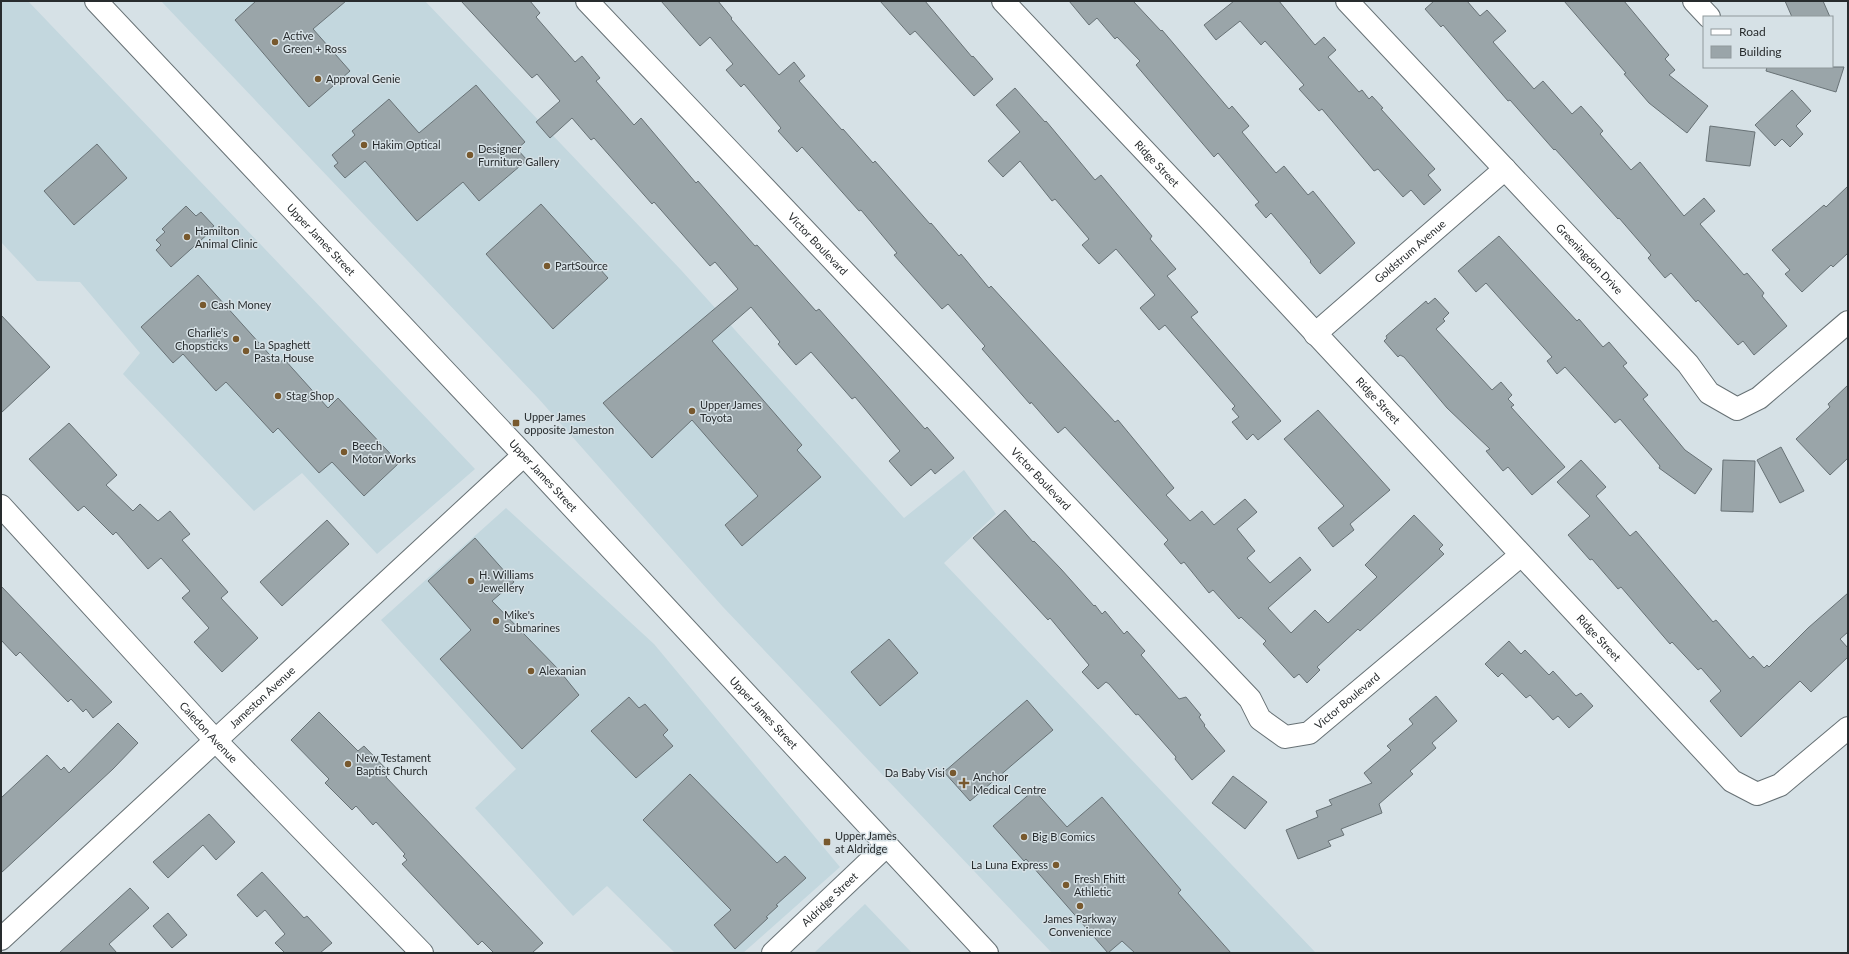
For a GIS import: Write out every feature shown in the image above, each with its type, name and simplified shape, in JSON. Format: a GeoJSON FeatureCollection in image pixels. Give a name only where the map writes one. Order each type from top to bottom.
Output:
{"type":"FeatureCollection","features":[{"type":"Feature","properties":{"kind":"street","name":"Upper James Street"},"geometry":{"type":"LineString","coordinates":[[96,1],[524,455],[987,953]]}},
{"type":"Feature","properties":{"kind":"street","name":"Victor Boulevard"},"geometry":{"type":"LineString","coordinates":[[587,1],[1250,698],[1260,719],[1285,737],[1309,733],[1521,555]]}},
{"type":"Feature","properties":{"kind":"street","name":"Ridge Street"},"geometry":{"type":"LineString","coordinates":[[1003,1],[1732,781],[1757,794],[1780,785],[1848,728]]}},
{"type":"Feature","properties":{"kind":"street","name":"Greeningdon Drive"},"geometry":{"type":"LineString","coordinates":[[1347,1],[1688,364],[1708,393],[1737,409],[1759,398],[1848,322]]}},
{"type":"Feature","properties":{"kind":"street"},"geometry":{"type":"LineString","coordinates":[[1694,1],[1708,16]]}},
{"type":"Feature","properties":{"kind":"street","name":"Goldstrum Avenue"},"geometry":{"type":"LineString","coordinates":[[1315,334],[1505,169]]}},
{"type":"Feature","properties":{"kind":"street","name":"Jameston Avenue"},"geometry":{"type":"LineString","coordinates":[[1,939],[524,455]]}},
{"type":"Feature","properties":{"kind":"street","name":"Caledon Avenue"},"geometry":{"type":"LineString","coordinates":[[1,506],[215,740],[422,953]]}},
{"type":"Feature","properties":{"kind":"street","name":"Aldridge Street"},"geometry":{"type":"LineString","coordinates":[[773,953],[887,845]]}},
{"type":"Feature","properties":{"kind":"shaded area"},"geometry":{"type":"Polygon","coordinates":[[[1,1],[28,1],[475,469],[377,554],[302,473],[254,511],[123,374],[140,353],[80,282],[37,281],[1,242],[1,1]]]}},
{"type":"Feature","properties":{"kind":"shaded area"},"geometry":{"type":"Polygon","coordinates":[[[161,1],[425,1],[681,270],[904,518],[964,470],[996,514],[944,563],[1315,952],[1052,953],[723,607],[538,398],[161,1]]]}},
{"type":"Feature","properties":{"kind":"shaded area"},"geometry":{"type":"Polygon","coordinates":[[[506,508],[654,644],[840,867],[743,953],[675,953],[607,886],[573,916],[475,808],[516,769],[381,620],[506,508]]]}},
{"type":"Feature","properties":{"kind":"shaded area"},"geometry":{"type":"Polygon","coordinates":[[[865,904],[912,953],[814,953],[865,904]]]}},
{"type":"Feature","properties":{"kind":"building"},"geometry":{"type":"Polygon","coordinates":[[[256,1],[346,1],[313,29],[350,71],[309,107],[235,20],[256,1]]]}},
{"type":"Feature","properties":{"kind":"building"},"geometry":{"type":"Polygon","coordinates":[[[461,1],[530,1],[540,13],[536,17],[575,62],[582,56],[600,78],[596,81],[634,125],[641,118],[696,183],[698,181],[755,246],[757,245],[816,311],[819,309],[925,429],[927,427],[954,458],[935,474],[931,469],[911,486],[889,461],[900,451],[855,397],[852,399],[811,352],[796,365],[778,344],[780,342],[751,307],[712,341],[802,445],[797,450],[821,477],[742,546],[725,525],[758,496],[692,420],[652,458],[603,403],[738,289],[715,262],[710,266],[654,202],[652,204],[594,138],[591,140],[572,118],[550,138],[536,122],[560,101],[537,74],[532,78],[461,1]]]}},
{"type":"Feature","properties":{"kind":"building"},"geometry":{"type":"Polygon","coordinates":[[[661,1],[718,1],[732,18],[731,19],[779,75],[794,62],[805,76],[799,81],[842,130],[843,129],[873,163],[875,161],[959,256],[961,254],[989,288],[991,286],[1115,422],[1118,420],[1174,488],[1166,495],[1190,521],[1202,511],[1214,525],[1245,499],[1257,512],[1237,529],[1255,551],[1247,558],[1270,583],[1300,557],[1311,570],[1268,608],[1291,633],[1315,610],[1328,623],[1377,577],[1365,565],[1414,515],[1443,545],[1439,549],[1444,554],[1360,631],[1358,629],[1317,667],[1320,670],[1307,683],[1299,674],[1294,678],[1263,644],[1266,641],[1241,617],[1239,619],[1213,590],[1209,593],[1184,562],[1181,564],[1164,544],[1168,540],[1065,427],[1058,433],[1031,402],[1030,404],[982,349],[985,346],[948,304],[942,309],[894,255],[897,253],[861,210],[859,211],[802,147],[797,152],[778,131],[781,128],[744,84],[741,87],[726,70],[733,64],[710,37],[700,46],[661,1]]]}},
{"type":"Feature","properties":{"kind":"building"},"geometry":{"type":"Polygon","coordinates":[[[880,1],[925,1],[972,57],[973,56],[993,79],[974,96],[915,31],[910,35],[880,1]]]}},
{"type":"Feature","properties":{"kind":"building"},"geometry":{"type":"Polygon","coordinates":[[[1069,1],[1133,1],[1161,31],[1162,30],[1229,109],[1232,106],[1249,126],[1242,132],[1276,173],[1284,166],[1308,195],[1313,191],[1355,243],[1320,274],[1271,213],[1266,218],[1255,205],[1259,202],[1218,153],[1214,157],[1136,65],[1140,61],[1117,37],[1115,39],[1097,18],[1089,25],[1069,1]]]}},
{"type":"Feature","properties":{"kind":"building"},"geometry":{"type":"Polygon","coordinates":[[[1234,1],[1279,1],[1315,45],[1324,37],[1336,50],[1328,57],[1359,92],[1362,90],[1369,99],[1372,96],[1383,108],[1381,109],[1435,169],[1428,175],[1441,190],[1424,205],[1411,190],[1403,197],[1378,169],[1374,171],[1322,109],[1319,111],[1299,89],[1304,85],[1265,41],[1261,45],[1240,21],[1216,40],[1204,25],[1234,1]]]}},
{"type":"Feature","properties":{"kind":"building"},"geometry":{"type":"Polygon","coordinates":[[[1434,1],[1467,1],[1480,16],[1487,10],[1506,31],[1493,42],[1534,89],[1543,81],[1572,114],[1581,106],[1603,131],[1600,134],[1631,170],[1640,162],[1684,216],[1704,198],[1715,211],[1700,224],[1744,275],[1747,273],[1764,293],[1762,296],[1787,326],[1754,355],[1743,341],[1738,345],[1698,300],[1696,302],[1671,273],[1665,278],[1648,258],[1651,255],[1619,218],[1618,219],[1555,149],[1554,150],[1510,100],[1508,101],[1443,25],[1441,27],[1425,9],[1434,1]]]}},
{"type":"Feature","properties":{"kind":"building"},"geometry":{"type":"Polygon","coordinates":[[[1564,1],[1624,1],[1669,55],[1665,59],[1675,70],[1669,75],[1708,106],[1687,133],[1649,103],[1624,74],[1626,73],[1564,1]]]}},
{"type":"Feature","properties":{"kind":"building"},"geometry":{"type":"Polygon","coordinates":[[[1785,1],[1823,1],[1830,16],[1792,16],[1785,1]]]}},
{"type":"Feature","properties":{"kind":"building"},"geometry":{"type":"Polygon","coordinates":[[[1844,67],[1836,92],[1766,71],[1767,68],[1844,67]]]}},
{"type":"Feature","properties":{"kind":"building","name":"Designer Furniture Gallery"},"geometry":{"type":"Polygon","coordinates":[[[476,85],[525,142],[517,149],[527,160],[479,201],[463,182],[417,221],[365,161],[345,178],[334,166],[338,163],[332,155],[355,135],[352,131],[389,99],[419,133],[476,85]]]}},
{"type":"Feature","properties":{"kind":"building"},"geometry":{"type":"Polygon","coordinates":[[[1015,88],[1045,122],[1046,121],[1095,180],[1101,175],[1152,236],[1150,239],[1176,269],[1167,276],[1198,312],[1191,317],[1281,421],[1258,440],[1253,434],[1247,440],[1232,422],[1239,417],[1232,409],[1235,406],[1165,325],[1159,330],[1140,308],[1155,295],[1116,249],[1099,264],[1082,245],[1089,239],[1055,199],[1052,201],[1020,161],[1003,177],[988,161],[1020,132],[996,105],[1015,88]]]}},
{"type":"Feature","properties":{"kind":"building"},"geometry":{"type":"Polygon","coordinates":[[[1792,90],[1811,111],[1796,126],[1803,134],[1790,147],[1782,139],[1775,146],[1755,125],[1792,90]]]}},
{"type":"Feature","properties":{"kind":"building"},"geometry":{"type":"Polygon","coordinates":[[[1710,126],[1755,132],[1750,166],[1706,161],[1710,126]]]}},
{"type":"Feature","properties":{"kind":"building"},"geometry":{"type":"Polygon","coordinates":[[[97,144],[127,178],[74,225],[44,191],[97,144]]]}},
{"type":"Feature","properties":{"kind":"building"},"geometry":{"type":"Polygon","coordinates":[[[1848,186],[1848,253],[1833,267],[1831,265],[1802,292],[1785,274],[1790,270],[1772,250],[1824,205],[1826,207],[1848,186]]]}},
{"type":"Feature","properties":{"kind":"building","name":"PartSource"},"geometry":{"type":"Polygon","coordinates":[[[541,204],[608,278],[553,329],[486,254],[541,204]]]}},
{"type":"Feature","properties":{"kind":"building","name":"Hamilton Animal Clinic"},"geometry":{"type":"Polygon","coordinates":[[[186,206],[196,216],[201,212],[214,226],[209,230],[210,232],[171,267],[156,250],[161,245],[156,240],[165,232],[162,229],[186,206]]]}},
{"type":"Feature","properties":{"kind":"building"},"geometry":{"type":"Polygon","coordinates":[[[1499,236],[1577,321],[1579,319],[1603,347],[1609,342],[1627,363],[1623,366],[1648,395],[1643,399],[1685,450],[1712,469],[1695,494],[1659,468],[1660,466],[1620,419],[1615,423],[1565,367],[1557,374],[1547,361],[1552,357],[1486,283],[1476,292],[1458,271],[1499,236]]]}},
{"type":"Feature","properties":{"kind":"building"},"geometry":{"type":"Polygon","coordinates":[[[198,275],[278,364],[284,359],[328,408],[338,398],[399,463],[364,496],[332,462],[319,473],[278,428],[273,433],[226,382],[216,391],[183,354],[173,363],[141,327],[198,275]]]}},
{"type":"Feature","properties":{"kind":"building"},"geometry":{"type":"Polygon","coordinates":[[[1435,298],[1449,313],[1443,319],[1445,321],[1436,329],[1492,390],[1501,382],[1512,395],[1508,399],[1514,405],[1511,407],[1565,467],[1532,495],[1508,467],[1503,471],[1486,451],[1490,449],[1447,408],[1404,357],[1400,355],[1398,357],[1384,341],[1387,338],[1386,336],[1426,301],[1428,304],[1435,298]]]}},
{"type":"Feature","properties":{"kind":"building"},"geometry":{"type":"Polygon","coordinates":[[[1,315],[50,367],[1,413],[1,315]]]}},
{"type":"Feature","properties":{"kind":"building"},"geometry":{"type":"Polygon","coordinates":[[[1848,385],[1848,458],[1830,475],[1796,439],[1830,407],[1828,404],[1848,385]]]}},
{"type":"Feature","properties":{"kind":"building"},"geometry":{"type":"Polygon","coordinates":[[[1318,410],[1390,490],[1350,524],[1354,530],[1333,547],[1318,528],[1344,506],[1284,439],[1318,410]]]}},
{"type":"Feature","properties":{"kind":"building"},"geometry":{"type":"Polygon","coordinates":[[[69,423],[117,475],[106,485],[133,511],[140,504],[158,521],[170,511],[190,534],[182,540],[228,592],[221,598],[258,638],[222,672],[194,642],[209,628],[182,598],[190,591],[161,558],[148,569],[116,532],[113,535],[84,506],[78,511],[29,459],[69,423]]]}},
{"type":"Feature","properties":{"kind":"building"},"geometry":{"type":"Polygon","coordinates":[[[1781,447],[1804,491],[1780,503],[1757,460],[1781,447]]]}},
{"type":"Feature","properties":{"kind":"building"},"geometry":{"type":"Polygon","coordinates":[[[1581,460],[1606,487],[1596,496],[1630,536],[1636,531],[1713,622],[1716,620],[1750,659],[1753,656],[1764,668],[1767,665],[1769,667],[1808,628],[1848,593],[1848,632],[1840,639],[1848,648],[1848,657],[1811,692],[1800,681],[1741,737],[1710,701],[1721,691],[1701,668],[1698,670],[1672,642],[1670,644],[1621,587],[1618,589],[1592,559],[1590,560],[1568,535],[1590,516],[1557,482],[1581,460]]]}},
{"type":"Feature","properties":{"kind":"building"},"geometry":{"type":"Polygon","coordinates":[[[1723,460],[1755,461],[1753,512],[1721,511],[1723,460]]]}},
{"type":"Feature","properties":{"kind":"building"},"geometry":{"type":"Polygon","coordinates":[[[1005,510],[1033,542],[1034,541],[1061,569],[1102,614],[1105,611],[1124,634],[1127,631],[1145,651],[1141,655],[1179,699],[1186,697],[1201,715],[1199,717],[1205,725],[1204,726],[1225,751],[1192,780],[1175,759],[1176,757],[1109,684],[1106,682],[1098,689],[1082,672],[1089,665],[1050,618],[1048,620],[973,538],[1005,510]]]}},
{"type":"Feature","properties":{"kind":"building"},"geometry":{"type":"Polygon","coordinates":[[[327,520],[349,544],[282,606],[260,582],[327,520]]]}},
{"type":"Feature","properties":{"kind":"building"},"geometry":{"type":"Polygon","coordinates":[[[475,538],[514,582],[492,601],[558,669],[579,695],[522,749],[440,659],[471,630],[428,581],[475,538]]]}},
{"type":"Feature","properties":{"kind":"building"},"geometry":{"type":"Polygon","coordinates":[[[1,586],[112,702],[93,718],[86,709],[83,712],[71,699],[68,702],[20,652],[16,656],[1,640],[1,586]]]}},
{"type":"Feature","properties":{"kind":"building"},"geometry":{"type":"Polygon","coordinates":[[[889,639],[918,673],[880,706],[851,672],[889,639]]]}},
{"type":"Feature","properties":{"kind":"building"},"geometry":{"type":"Polygon","coordinates":[[[1509,641],[1521,654],[1525,650],[1549,675],[1553,671],[1576,696],[1581,693],[1593,706],[1569,728],[1558,716],[1553,720],[1530,695],[1526,698],[1502,673],[1498,677],[1485,664],[1509,641]]]}},
{"type":"Feature","properties":{"kind":"building"},"geometry":{"type":"Polygon","coordinates":[[[1436,696],[1457,721],[1432,743],[1436,748],[1410,771],[1413,774],[1379,804],[1382,813],[1341,829],[1344,835],[1328,841],[1331,846],[1298,859],[1286,830],[1318,817],[1316,811],[1332,805],[1329,800],[1372,783],[1364,773],[1391,750],[1387,746],[1413,724],[1409,719],[1436,696]]]}},
{"type":"Feature","properties":{"kind":"building"},"geometry":{"type":"Polygon","coordinates":[[[629,697],[639,708],[645,704],[668,730],[663,735],[673,746],[636,778],[591,731],[629,697]]]}},
{"type":"Feature","properties":{"kind":"building"},"geometry":{"type":"Polygon","coordinates":[[[1027,700],[1053,730],[970,801],[944,772],[1027,700]]]}},
{"type":"Feature","properties":{"kind":"building"},"geometry":{"type":"Polygon","coordinates":[[[319,712],[358,751],[364,746],[390,773],[386,777],[543,943],[532,953],[494,953],[482,941],[478,945],[402,864],[407,860],[403,856],[405,854],[376,822],[373,825],[356,806],[352,810],[325,783],[329,779],[291,740],[319,712]]]}},
{"type":"Feature","properties":{"kind":"building"},"geometry":{"type":"Polygon","coordinates":[[[118,723],[138,743],[113,769],[1,873],[1,798],[47,755],[61,770],[64,767],[69,773],[118,723]]]}},
{"type":"Feature","properties":{"kind":"building"},"geometry":{"type":"Polygon","coordinates":[[[690,774],[777,863],[785,856],[806,878],[776,905],[778,906],[766,917],[768,918],[735,949],[714,925],[731,910],[643,820],[690,774]]]}},
{"type":"Feature","properties":{"kind":"building"},"geometry":{"type":"Polygon","coordinates":[[[1233,776],[1267,802],[1245,829],[1212,803],[1233,776]]]}},
{"type":"Feature","properties":{"kind":"building"},"geometry":{"type":"Polygon","coordinates":[[[1034,790],[1067,827],[1102,797],[1181,890],[1178,893],[1231,953],[1135,953],[1122,941],[1108,953],[1026,859],[1024,861],[993,826],[1034,790]]]}},
{"type":"Feature","properties":{"kind":"building"},"geometry":{"type":"Polygon","coordinates":[[[209,814],[235,842],[216,860],[203,845],[168,878],[153,862],[209,814]]]}},
{"type":"Feature","properties":{"kind":"building"},"geometry":{"type":"Polygon","coordinates":[[[262,872],[304,918],[307,916],[332,943],[320,953],[285,953],[275,943],[285,934],[265,910],[257,917],[237,895],[262,872]]]}},
{"type":"Feature","properties":{"kind":"building"},"geometry":{"type":"Polygon","coordinates":[[[130,888],[149,908],[109,944],[117,953],[59,953],[130,888]]]}},
{"type":"Feature","properties":{"kind":"building"},"geometry":{"type":"Polygon","coordinates":[[[168,913],[187,935],[172,948],[153,926],[168,913]]]}},
{"type":"Feature","properties":{"kind":"place","name":"Active Green + Ross"},"geometry":{"type":"Point","coordinates":[275,42]}},
{"type":"Feature","properties":{"kind":"place","name":"Approval Genie"},"geometry":{"type":"Point","coordinates":[318,79]}},
{"type":"Feature","properties":{"kind":"place","name":"Hakim Optical"},"geometry":{"type":"Point","coordinates":[364,145]}},
{"type":"Feature","properties":{"kind":"place","name":"Designer Furniture Gallery"},"geometry":{"type":"Point","coordinates":[470,155]}},
{"type":"Feature","properties":{"kind":"place","name":"Hamilton Animal Clinic"},"geometry":{"type":"Point","coordinates":[187,237]}},
{"type":"Feature","properties":{"kind":"place","name":"PartSource"},"geometry":{"type":"Point","coordinates":[547,266]}},
{"type":"Feature","properties":{"kind":"place","name":"Cash Money"},"geometry":{"type":"Point","coordinates":[203,305]}},
{"type":"Feature","properties":{"kind":"place","name":"Charlie's Chopsticks"},"geometry":{"type":"Point","coordinates":[236,339]}},
{"type":"Feature","properties":{"kind":"place","name":"La Spaghett Pasta House"},"geometry":{"type":"Point","coordinates":[246,351]}},
{"type":"Feature","properties":{"kind":"place","name":"Stag Shop"},"geometry":{"type":"Point","coordinates":[278,396]}},
{"type":"Feature","properties":{"kind":"place","name":"Upper James Toyota"},"geometry":{"type":"Point","coordinates":[692,411]}},
{"type":"Feature","properties":{"kind":"place","name":"Upper James opposite Jameston"},"geometry":{"type":"Point","coordinates":[516,423]}},
{"type":"Feature","properties":{"kind":"place","name":"Beech Motor Works"},"geometry":{"type":"Point","coordinates":[344,452]}},
{"type":"Feature","properties":{"kind":"place","name":"H. Williams Jewellery"},"geometry":{"type":"Point","coordinates":[471,581]}},
{"type":"Feature","properties":{"kind":"place","name":"Mike's Submarines"},"geometry":{"type":"Point","coordinates":[496,621]}},
{"type":"Feature","properties":{"kind":"place","name":"Alexanian"},"geometry":{"type":"Point","coordinates":[531,671]}},
{"type":"Feature","properties":{"kind":"place","name":"New Testament Baptist Church"},"geometry":{"type":"Point","coordinates":[348,764]}},
{"type":"Feature","properties":{"kind":"place","name":"Da Baby Visi"},"geometry":{"type":"Point","coordinates":[953,773]}},
{"type":"Feature","properties":{"kind":"place","name":"Anchor Medical Centre"},"geometry":{"type":"Point","coordinates":[964,783]}},
{"type":"Feature","properties":{"kind":"place","name":"Big B Comics"},"geometry":{"type":"Point","coordinates":[1024,837]}},
{"type":"Feature","properties":{"kind":"place","name":"Upper James at Aldridge"},"geometry":{"type":"Point","coordinates":[827,842]}},
{"type":"Feature","properties":{"kind":"place","name":"La Luna Express"},"geometry":{"type":"Point","coordinates":[1056,865]}},
{"type":"Feature","properties":{"kind":"place","name":"Fresh Fhitt Athletic"},"geometry":{"type":"Point","coordinates":[1066,885]}},
{"type":"Feature","properties":{"kind":"place","name":"James Parkway Convenience"},"geometry":{"type":"Point","coordinates":[1080,906]}}]}
